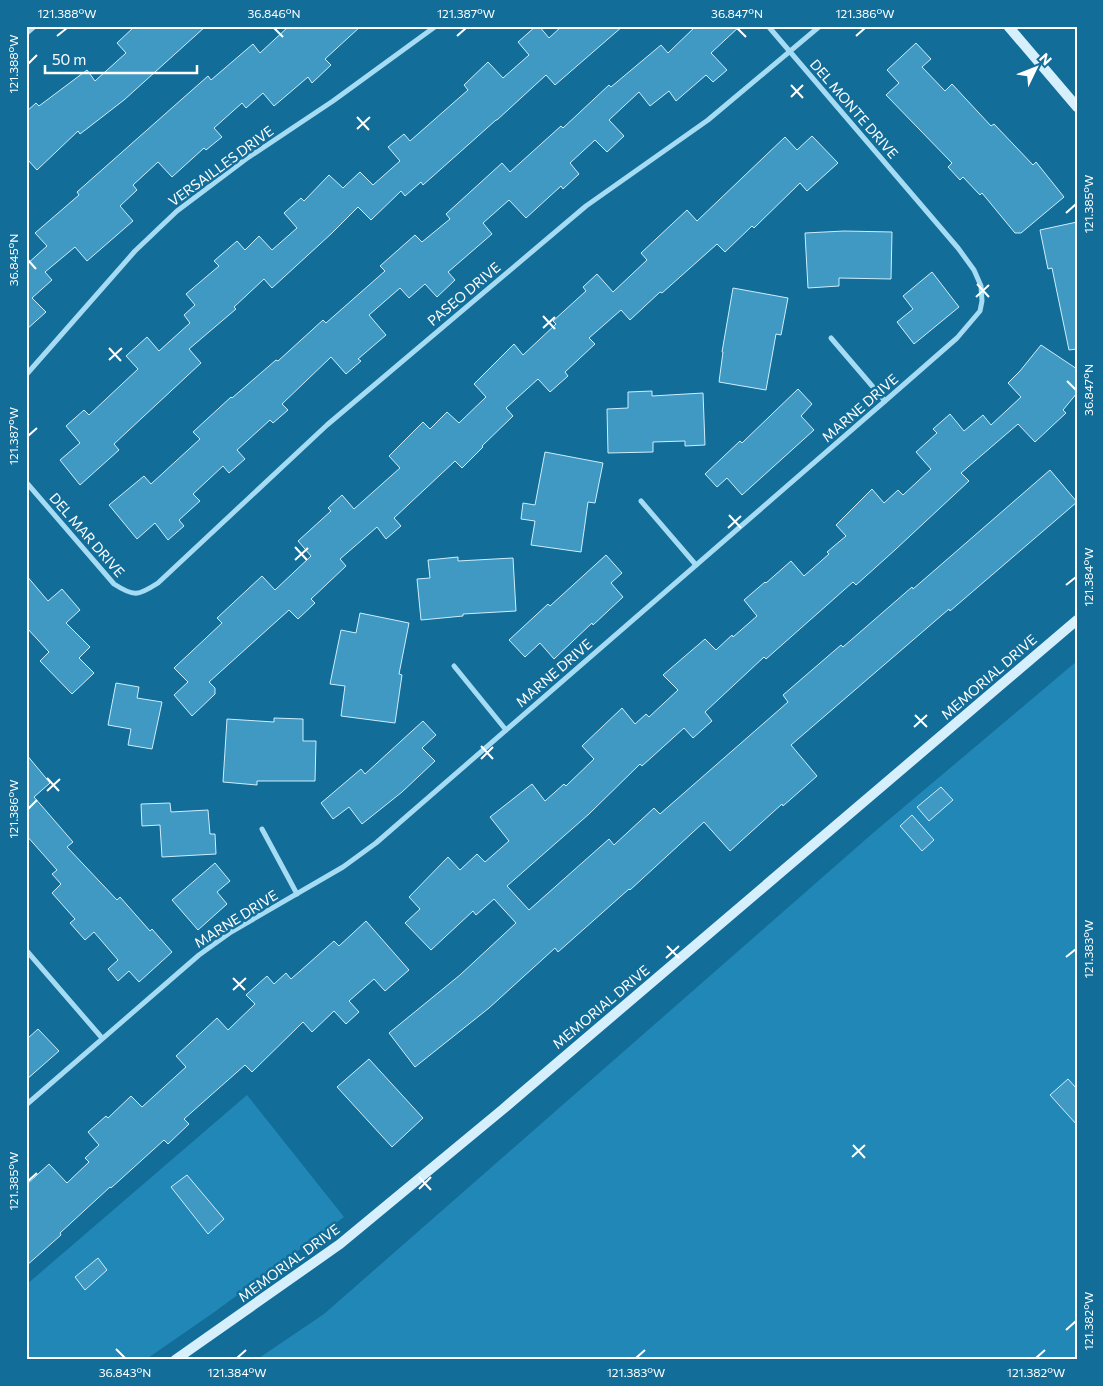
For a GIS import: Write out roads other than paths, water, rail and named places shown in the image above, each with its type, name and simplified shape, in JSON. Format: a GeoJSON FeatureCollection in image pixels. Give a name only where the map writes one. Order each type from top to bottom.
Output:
{"type":"FeatureCollection","features":[{"type":"Feature","properties":{"kind":"street"},"geometry":{"type":"LineString","coordinates":[[26,34],[35,26]]}},
{"type":"Feature","properties":{"kind":"street","name":"VERSAILLES DRIVE"},"geometry":{"type":"LineString","coordinates":[[26,375],[135,251],[177,211],[246,159],[333,101],[436,26]]}},
{"type":"Feature","properties":{"kind":"street","name":"DEL MONTE DRIVE"},"geometry":{"type":"LineString","coordinates":[[768,26],[922,207]]}},
{"type":"Feature","properties":{"kind":"street","name":"PASEO DRIVE"},"geometry":{"type":"LineString","coordinates":[[137,594],[144,593],[158,583],[327,425],[586,206],[708,120],[820,26]]}},
{"type":"Feature","properties":{"kind":"street"},"geometry":{"type":"LineString","coordinates":[[1008,26],[1077,107]]}},
{"type":"Feature","properties":{"kind":"street","name":"MARNE DRIVE"},"geometry":{"type":"LineString","coordinates":[[26,1105],[199,956],[231,932],[343,867],[376,843],[957,338],[980,311],[982,302],[981,286],[974,270],[958,248],[922,207]]}},
{"type":"Feature","properties":{"kind":"street"},"geometry":{"type":"LineString","coordinates":[[831,338],[885,401]]}},
{"type":"Feature","properties":{"kind":"street","name":"DEL MAR DRIVE"},"geometry":{"type":"LineString","coordinates":[[26,482],[114,584],[129,593],[137,594]]}},
{"type":"Feature","properties":{"kind":"street"},"geometry":{"type":"LineString","coordinates":[[641,501],[696,566]]}},
{"type":"Feature","properties":{"kind":"street","name":"MEMORIAL DRIVE"},"geometry":{"type":"LineString","coordinates":[[175,1360],[340,1244],[509,1104],[1077,620]]}},
{"type":"Feature","properties":{"kind":"street"},"geometry":{"type":"LineString","coordinates":[[454,666],[506,730]]}},
{"type":"Feature","properties":{"kind":"street"},"geometry":{"type":"LineString","coordinates":[[262,830],[297,894]]}},
{"type":"Feature","properties":{"kind":"street"},"geometry":{"type":"LineString","coordinates":[[26,950],[102,1038]]}}]}
